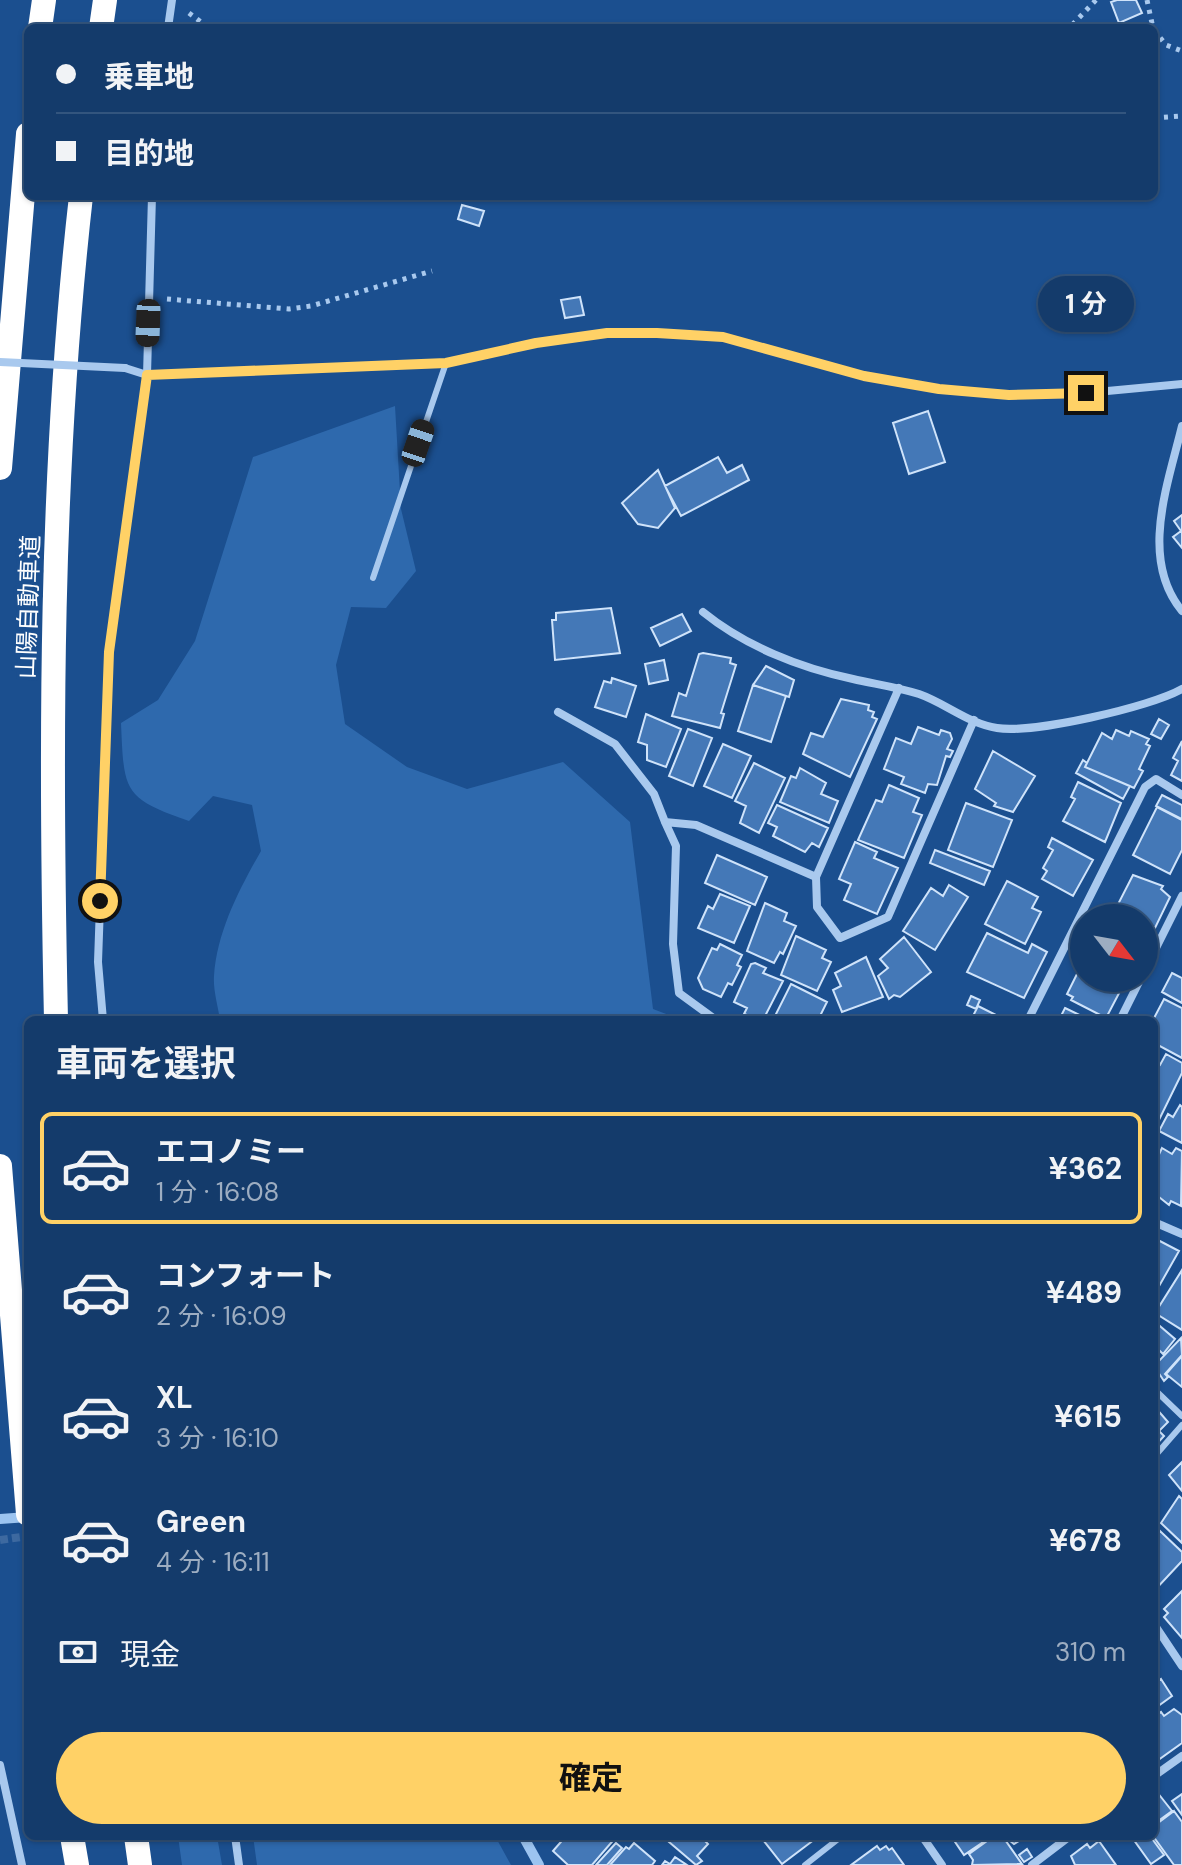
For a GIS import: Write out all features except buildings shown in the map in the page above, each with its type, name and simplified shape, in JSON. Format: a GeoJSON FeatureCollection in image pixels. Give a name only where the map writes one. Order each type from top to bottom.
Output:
{"type":"FeatureCollection","features":[{"type":"Feature","properties":{"kind":"highway"},"geometry":{"type":"LineString","coordinates":[[41,24],[44,0]]}},
{"type":"Feature","properties":{"kind":"highway"},"geometry":{"type":"LineString","coordinates":[[102,24],[105,0]]}},
{"type":"Feature","properties":{"kind":"highway"},"geometry":{"type":"LineString","coordinates":[[0,468],[24,182]]}},
{"type":"Feature","properties":{"kind":"highway","name":"山陽自動車道"},"geometry":{"type":"LineString","coordinates":[[56,1016],[51,796],[56,584],[65,401],[81,200]]}},
{"type":"Feature","properties":{"kind":"highway"},"geometry":{"type":"LineString","coordinates":[[0,1166],[24,1464]]}},
{"type":"Feature","properties":{"kind":"highway"},"geometry":{"type":"LineString","coordinates":[[73,1840],[77,1865]]}},
{"type":"Feature","properties":{"kind":"highway"},"geometry":{"type":"LineString","coordinates":[[137,1840],[140,1865]]}},
{"type":"Feature","properties":{"kind":"street"},"geometry":{"type":"LineString","coordinates":[[169,24],[172,0]]}},
{"type":"Feature","properties":{"kind":"street"},"geometry":{"type":"LineString","coordinates":[[103,1016],[98,962],[109,652],[147,375],[152,200]]}},
{"type":"Feature","properties":{"kind":"street"},"geometry":{"type":"LineString","coordinates":[[0,362],[125,368],[147,375],[446,363],[536,343],[607,333],[657,333],[723,337],[864,376],[939,389],[1009,395],[1086,393],[1182,384]]}},
{"type":"Feature","properties":{"kind":"street"},"geometry":{"type":"LineString","coordinates":[[1182,426],[1160,525],[1168,595],[1182,611]]}},
{"type":"Feature","properties":{"kind":"street"},"geometry":{"type":"LineString","coordinates":[[703,612],[726,631],[774,653],[838,675],[922,695],[996,728],[1022,729],[1125,708],[1182,689]]}},
{"type":"Feature","properties":{"kind":"street"},"geometry":{"type":"LineString","coordinates":[[899,688],[816,877],[817,907],[840,938],[888,917],[974,720]]}},
{"type":"Feature","properties":{"kind":"street"},"geometry":{"type":"LineString","coordinates":[[558,712],[615,744],[654,794],[676,846],[673,944],[679,993],[711,1016]]}},
{"type":"Feature","properties":{"kind":"street"},"geometry":{"type":"LineString","coordinates":[[1030,1016],[1145,787],[1156,779],[1182,795]]}},
{"type":"Feature","properties":{"kind":"street"},"geometry":{"type":"LineString","coordinates":[[665,822],[696,825],[816,877]]}},
{"type":"Feature","properties":{"kind":"street"},"geometry":{"type":"LineString","coordinates":[[1158,944],[1182,896]]}},
{"type":"Feature","properties":{"kind":"street"},"geometry":{"type":"LineString","coordinates":[[1122,1016],[1134,992]]}},
{"type":"Feature","properties":{"kind":"street"},"geometry":{"type":"LineString","coordinates":[[1158,1224],[1182,1234]]}},
{"type":"Feature","properties":{"kind":"street"},"geometry":{"type":"LineString","coordinates":[[1158,1630],[1182,1666]]}},
{"type":"Feature","properties":{"kind":"street"},"geometry":{"type":"LineString","coordinates":[[1158,1773],[1182,1756]]}},
{"type":"Feature","properties":{"kind":"street"},"geometry":{"type":"LineString","coordinates":[[0,1765],[22,1865]]}},
{"type":"Feature","properties":{"kind":"street"},"geometry":{"type":"LineString","coordinates":[[236,1840],[239,1865]]}},
{"type":"Feature","properties":{"kind":"street"},"geometry":{"type":"LineString","coordinates":[[925,1840],[942,1865]]}},
{"type":"Feature","properties":{"kind":"street"},"geometry":{"type":"LineString","coordinates":[[1032,1865],[1065,1840]]}},
{"type":"Feature","properties":{"kind":"lane"},"geometry":{"type":"LineString","coordinates":[[373,578],[446,363]]}},
{"type":"Feature","properties":{"kind":"lane"},"geometry":{"type":"LineString","coordinates":[[1158,1393],[1182,1416]]}},
{"type":"Feature","properties":{"kind":"lane"},"geometry":{"type":"LineString","coordinates":[[1158,1452],[1182,1425]]}},
{"type":"Feature","properties":{"kind":"lane"},"geometry":{"type":"LineString","coordinates":[[805,1865],[837,1840]]}},
{"type":"Feature","properties":{"kind":"path"},"geometry":{"type":"LineString","coordinates":[[1073,24],[1096,0]]}},
{"type":"Feature","properties":{"kind":"path"},"geometry":{"type":"LineString","coordinates":[[1147,0],[1153,24]]}},
{"type":"Feature","properties":{"kind":"path"},"geometry":{"type":"LineString","coordinates":[[1158,34],[1166,45],[1182,51]]}},
{"type":"Feature","properties":{"kind":"path"},"geometry":{"type":"LineString","coordinates":[[1158,118],[1182,116]]}},
{"type":"Feature","properties":{"kind":"path"},"geometry":{"type":"LineString","coordinates":[[149,297],[289,309],[311,306],[432,271]]}},
{"type":"Feature","properties":{"kind":"shaded area"},"geometry":{"type":"Polygon","coordinates":[[[395,406],[401,509],[416,571],[386,608],[351,607],[336,665],[345,724],[407,767],[467,789],[563,762],[630,822],[653,1009],[671,1016],[219,1016],[214,981],[220,943],[238,895],[261,851],[252,805],[213,796],[189,821],[151,806],[139,798],[126,778],[121,723],[158,700],[195,641],[253,457],[395,406]]]}},
{"type":"Feature","properties":{"kind":"shaded area"},"geometry":{"type":"Polygon","coordinates":[[[179,1840],[218,1840],[222,1865],[182,1865],[179,1840]]]}},
{"type":"Feature","properties":{"kind":"shaded area"},"geometry":{"type":"Polygon","coordinates":[[[254,1840],[497,1840],[511,1865],[257,1865],[254,1840]]]}},
{"type":"Feature","properties":{"kind":"waterway"},"geometry":{"type":"LineString","coordinates":[[0,1519],[24,1517]]}},
{"type":"Feature","properties":{"kind":"waterway"},"geometry":{"type":"LineString","coordinates":[[525,1840],[539,1865]]}},
{"type":"Feature","properties":{"kind":"tunnel"},"geometry":{"type":"LineString","coordinates":[[0,1540],[24,1537]]}},
{"type":"Feature","properties":{"kind":"route"},"geometry":{"type":"LineString","coordinates":[[100,901],[109,652],[147,375],[446,363],[536,343],[607,333],[657,333],[723,337],[864,376],[939,389],[1009,395],[1086,393]]}}]}
